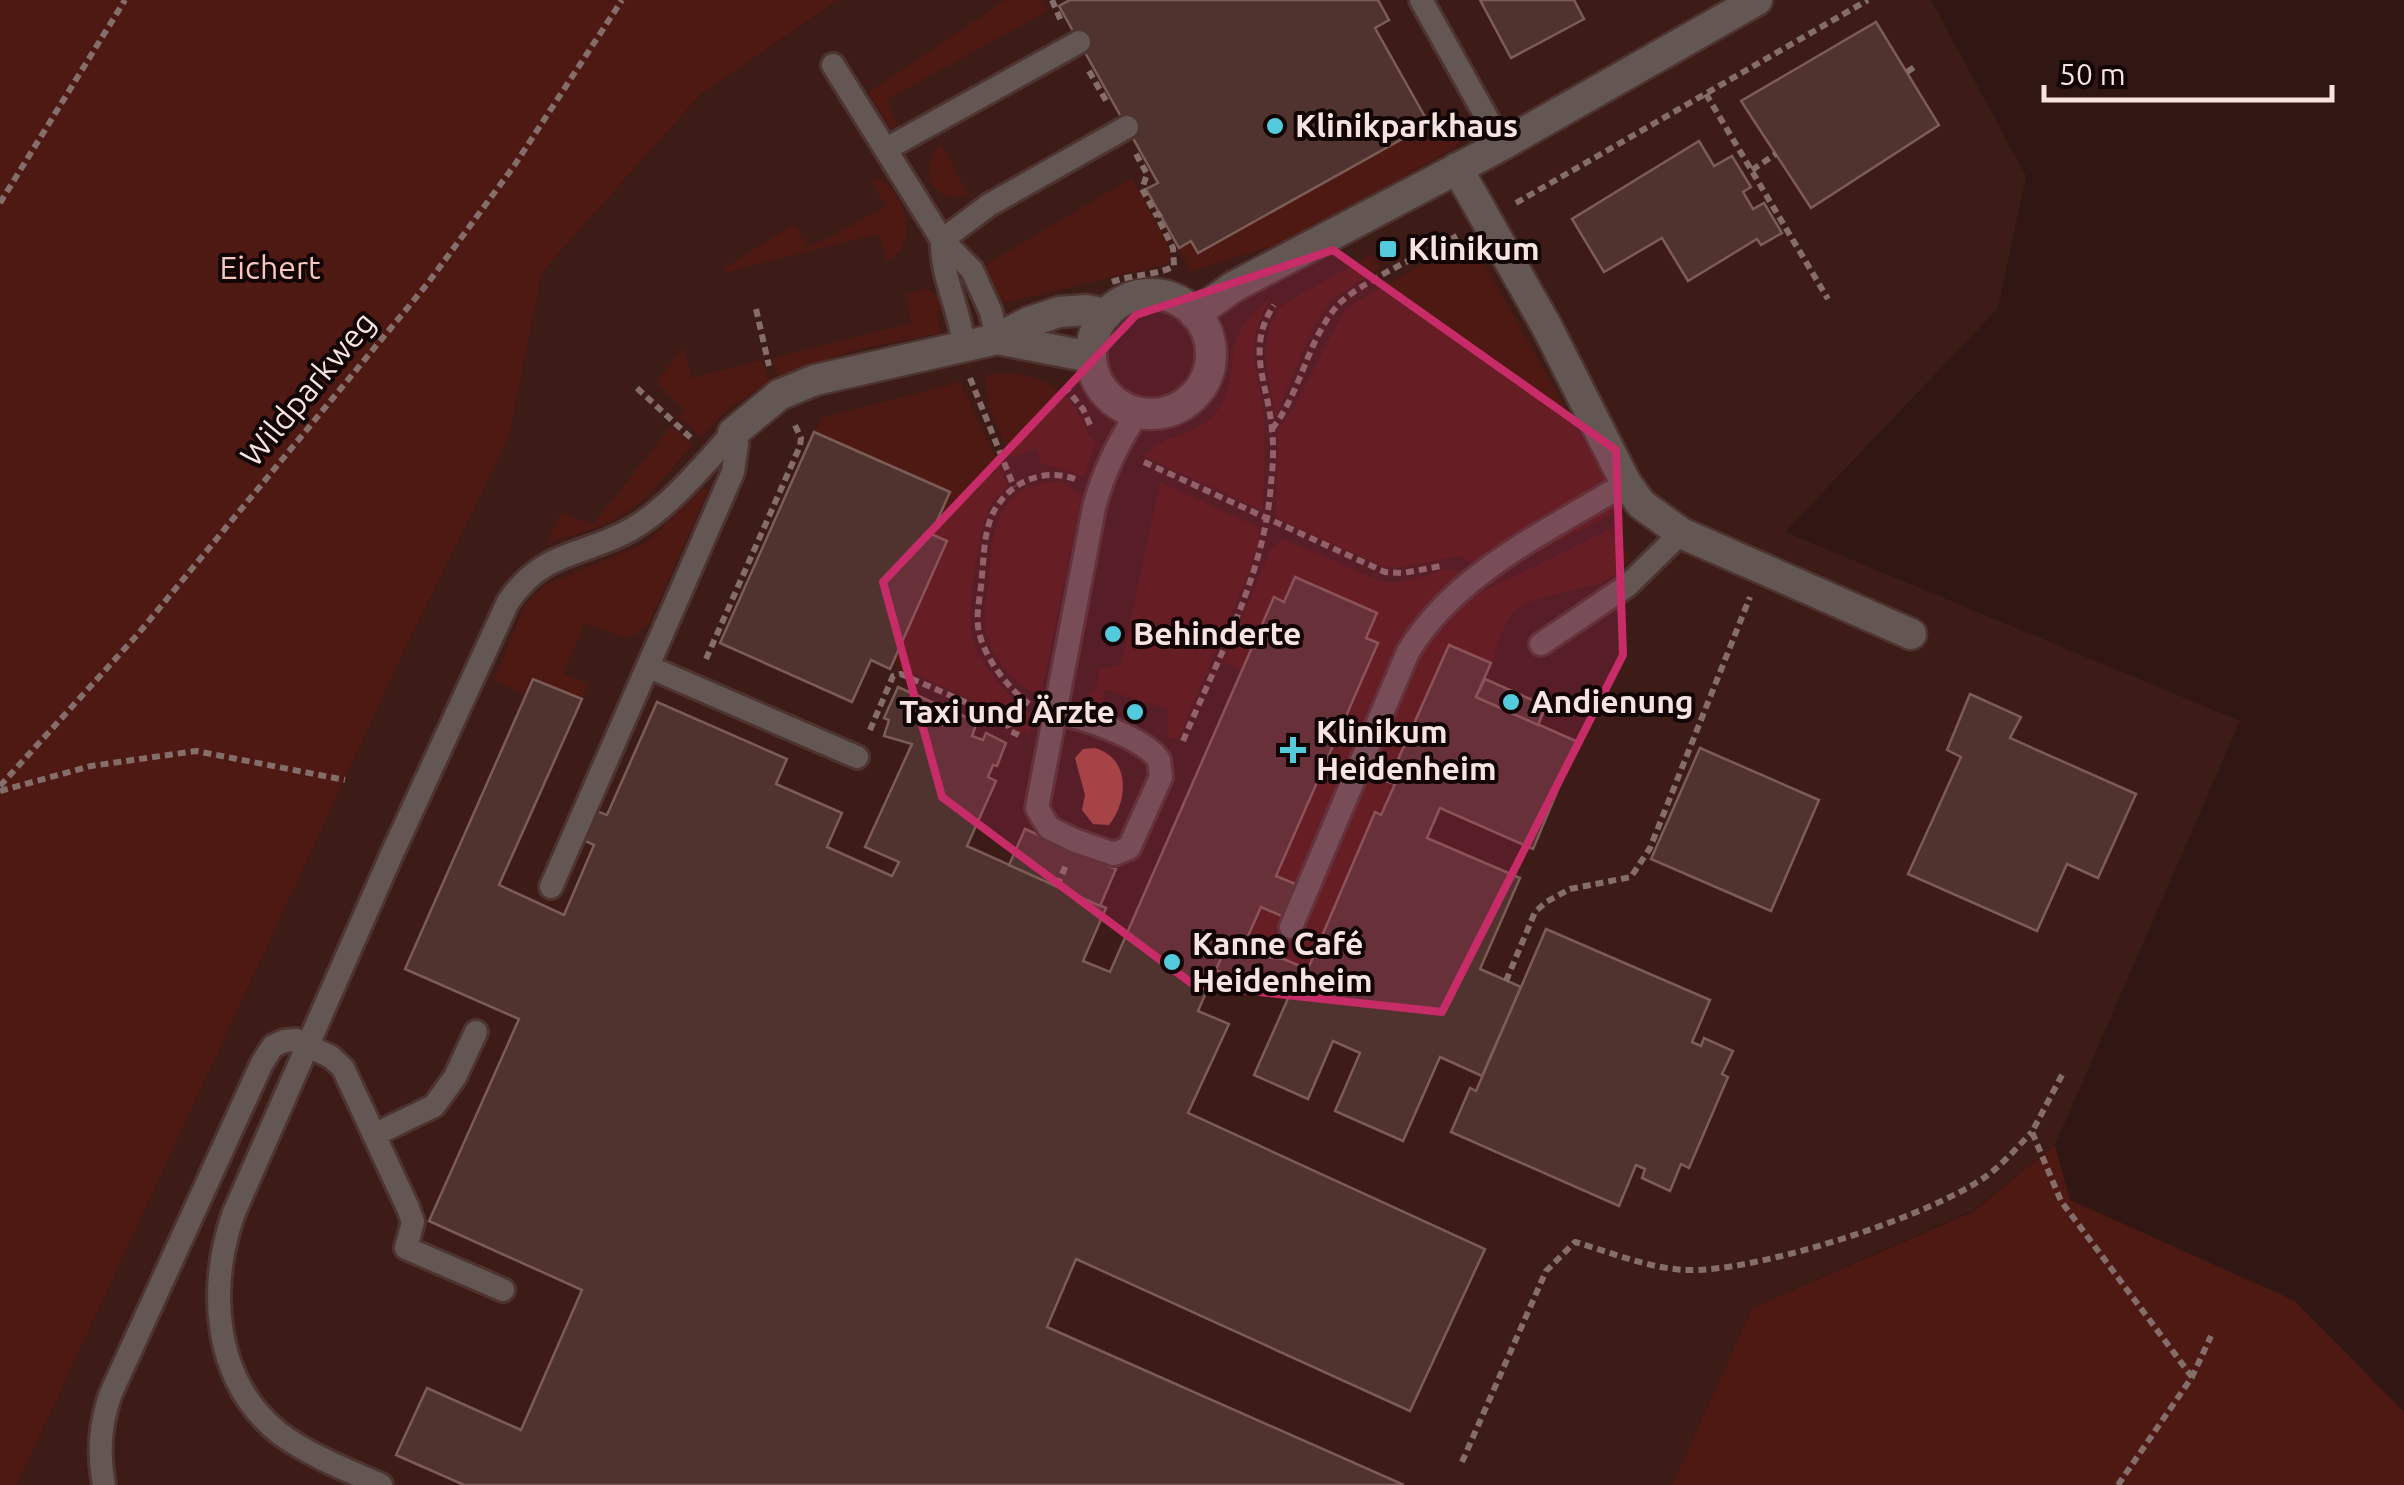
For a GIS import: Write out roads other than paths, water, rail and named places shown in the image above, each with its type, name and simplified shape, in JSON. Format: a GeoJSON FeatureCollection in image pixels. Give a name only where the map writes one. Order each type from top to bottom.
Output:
{"type":"FeatureCollection","features":[{"type":"Feature","properties":{"kind":"street"},"geometry":{"type":"LineString","coordinates":[[1195,314],[1233,286],[1502,145],[1757,0]]}},
{"type":"Feature","properties":{"kind":"street"},"geometry":{"type":"LineString","coordinates":[[1457,168],[1547,328],[1626,483],[1641,504],[1682,533],[1911,634]]}},
{"type":"Feature","properties":{"kind":"street"},"geometry":{"type":"LineString","coordinates":[[1151,295],[1170,298],[1195,314],[1206,329],[1210,367],[1203,385],[1190,400],[1174,410],[1156,414],[1119,405],[1105,392],[1095,376],[1091,357],[1095,334],[1107,314],[1122,302],[1151,295]]}},
{"type":"Feature","properties":{"kind":"street"},"geometry":{"type":"LineString","coordinates":[[733,433],[779,396],[815,380],[966,359],[1029,322],[1059,312],[1086,310],[1107,314]]}},
{"type":"Feature","properties":{"kind":"street"},"geometry":{"type":"LineString","coordinates":[[996,339],[1091,357]]}},
{"type":"Feature","properties":{"kind":"lane"},"geometry":{"type":"LineString","coordinates":[[1420,0],[1502,145]]}},
{"type":"Feature","properties":{"kind":"lane"},"geometry":{"type":"LineString","coordinates":[[886,149],[1079,42]]}},
{"type":"Feature","properties":{"kind":"lane"},"geometry":{"type":"LineString","coordinates":[[833,65],[942,240],[978,280],[992,312],[996,339]]}},
{"type":"Feature","properties":{"kind":"lane"},"geometry":{"type":"LineString","coordinates":[[942,240],[989,205],[1127,128]]}},
{"type":"Feature","properties":{"kind":"lane"},"geometry":{"type":"LineString","coordinates":[[942,240],[944,272],[959,312],[966,359]]}},
{"type":"Feature","properties":{"kind":"lane"},"geometry":{"type":"LineString","coordinates":[[1054,712],[1080,718],[1147,747],[1160,760],[1160,776],[1129,848],[1114,854],[1076,840],[1043,822],[1036,808],[1054,712],[1099,488],[1115,449],[1137,412]]}},
{"type":"Feature","properties":{"kind":"lane"},"geometry":{"type":"LineString","coordinates":[[382,1485],[322,1458],[277,1431],[239,1383],[220,1327],[217,1290],[222,1248],[233,1215],[399,839],[514,592],[548,562],[634,528],[654,513],[733,433],[737,444],[733,472],[552,887]]}},
{"type":"Feature","properties":{"kind":"lane"},"geometry":{"type":"LineString","coordinates":[[1291,928],[1408,652],[1422,630],[1437,611],[1481,574],[1626,483]]}},
{"type":"Feature","properties":{"kind":"lane"},"geometry":{"type":"LineString","coordinates":[[1541,644],[1628,586],[1682,533]]}},
{"type":"Feature","properties":{"kind":"lane"},"geometry":{"type":"LineString","coordinates":[[649,667],[858,757]]}},
{"type":"Feature","properties":{"kind":"lane"},"geometry":{"type":"LineString","coordinates":[[376,1134],[434,1106],[456,1077],[476,1032]]}},
{"type":"Feature","properties":{"kind":"lane"},"geometry":{"type":"LineString","coordinates":[[104,1485],[100,1439],[111,1393],[262,1063],[273,1046],[284,1040],[310,1046],[344,1068],[413,1222],[406,1248],[503,1290]]}},
{"type":"Feature","properties":{"kind":"place","name":"Klinikparkhaus"},"geometry":{"type":"Point","coordinates":[1275,126]}},
{"type":"Feature","properties":{"kind":"place","name":"Klinikum"},"geometry":{"type":"Point","coordinates":[1388,249]}},
{"type":"Feature","properties":{"kind":"place","name":"Behinderte"},"geometry":{"type":"Point","coordinates":[1113,634]}},
{"type":"Feature","properties":{"kind":"place","name":"Andienung"},"geometry":{"type":"Point","coordinates":[1511,702]}},
{"type":"Feature","properties":{"kind":"place","name":"Taxi und Ärzte"},"geometry":{"type":"Point","coordinates":[1135,712]}},
{"type":"Feature","properties":{"kind":"place","name":"Klinikum Heidenheim"},"geometry":{"type":"Point","coordinates":[1293,750]}},
{"type":"Feature","properties":{"kind":"place","name":"Kanne Café Heidenheim"},"geometry":{"type":"Point","coordinates":[1172,962]}},
{"type":"Feature","properties":{"kind":"park label","name":"Eichert"},"geometry":{"type":"Point","coordinates":[270,268]}}]}
